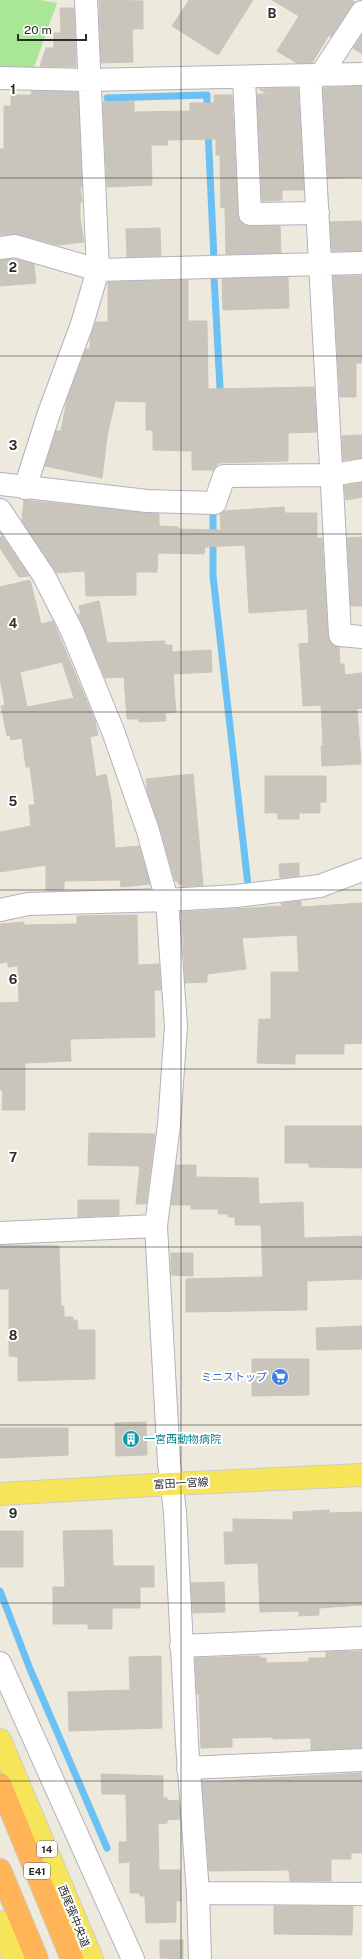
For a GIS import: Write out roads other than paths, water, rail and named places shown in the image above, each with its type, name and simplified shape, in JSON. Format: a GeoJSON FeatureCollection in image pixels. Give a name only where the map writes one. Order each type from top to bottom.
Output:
{"type":"FeatureCollection","features":[{"type":"Feature","properties":{"kind":"highway","name":"E41"},"geometry":{"type":"LineString","coordinates":[[0,1784],[72,1959]]}},
{"type":"Feature","properties":{"kind":"highway"},"geometry":{"type":"LineString","coordinates":[[0,1870],[37,1959]]}},
{"type":"Feature","properties":{"kind":"main road","name":"富田一宮線"},"geometry":{"type":"LineString","coordinates":[[0,1494],[171,1484],[362,1476]]}},
{"type":"Feature","properties":{"kind":"main road","name":"西尾張中央道"},"geometry":{"type":"LineString","coordinates":[[0,1740],[92,1959]]}},
{"type":"Feature","properties":{"kind":"main road"},"geometry":{"type":"LineString","coordinates":[[0,1922],[14,1959]]}},
{"type":"Feature","properties":{"kind":"street"},"geometry":{"type":"LineString","coordinates":[[24,488],[49,413],[82,324],[98,270],[88,80],[86,0]]}},
{"type":"Feature","properties":{"kind":"street"},"geometry":{"type":"LineString","coordinates":[[362,12],[315,76],[320,264],[340,635],[362,638]]}},
{"type":"Feature","properties":{"kind":"street"},"geometry":{"type":"LineString","coordinates":[[0,78],[88,80],[362,74]]}},
{"type":"Feature","properties":{"kind":"street"},"geometry":{"type":"LineString","coordinates":[[244,77],[250,214],[318,213]]}},
{"type":"Feature","properties":{"kind":"street"},"geometry":{"type":"LineString","coordinates":[[0,248],[15,246],[98,270],[362,263]]}},
{"type":"Feature","properties":{"kind":"street"},"geometry":{"type":"LineString","coordinates":[[0,484],[24,488],[147,501],[215,502],[224,476],[332,475],[362,470]]}},
{"type":"Feature","properties":{"kind":"street"},"geometry":{"type":"LineString","coordinates":[[0,510],[44,576],[72,631],[113,731],[141,810],[167,900],[176,1026],[169,1125],[156,1226],[171,1484],[175,1512],[188,1768],[198,1893],[200,1959]]}},
{"type":"Feature","properties":{"kind":"street"},"geometry":{"type":"LineString","coordinates":[[0,910],[28,904],[167,900],[236,896],[320,886],[362,870]]}},
{"type":"Feature","properties":{"kind":"street"},"geometry":{"type":"LineString","coordinates":[[0,1233],[156,1226]]}},
{"type":"Feature","properties":{"kind":"street"},"geometry":{"type":"LineString","coordinates":[[181,1646],[362,1638]]}},
{"type":"Feature","properties":{"kind":"street"},"geometry":{"type":"LineString","coordinates":[[0,1663],[5,1685],[133,1959]]}},
{"type":"Feature","properties":{"kind":"street"},"geometry":{"type":"LineString","coordinates":[[188,1768],[362,1760]]}},
{"type":"Feature","properties":{"kind":"street"},"geometry":{"type":"LineString","coordinates":[[198,1893],[362,1894]]}},
{"type":"Feature","properties":{"kind":"waterway"},"geometry":{"type":"LineString","coordinates":[[107,98],[207,95],[207,111]]}},
{"type":"Feature","properties":{"kind":"waterway"},"geometry":{"type":"LineString","coordinates":[[208,130],[214,259]]}},
{"type":"Feature","properties":{"kind":"waterway"},"geometry":{"type":"LineString","coordinates":[[214,276],[220,388],[222,397]]}},
{"type":"Feature","properties":{"kind":"waterway"},"geometry":{"type":"LineString","coordinates":[[213,512],[213,576],[248,885]]}},
{"type":"Feature","properties":{"kind":"waterway"},"geometry":{"type":"LineString","coordinates":[[0,1591],[30,1669],[107,1848]]}},
{"type":"Feature","properties":{"kind":"place","name":"ミニストップ"},"geometry":{"type":"Point","coordinates":[280,1377]}},
{"type":"Feature","properties":{"kind":"place","name":"一宮西動物病院"},"geometry":{"type":"Point","coordinates":[131,1439]}}]}
